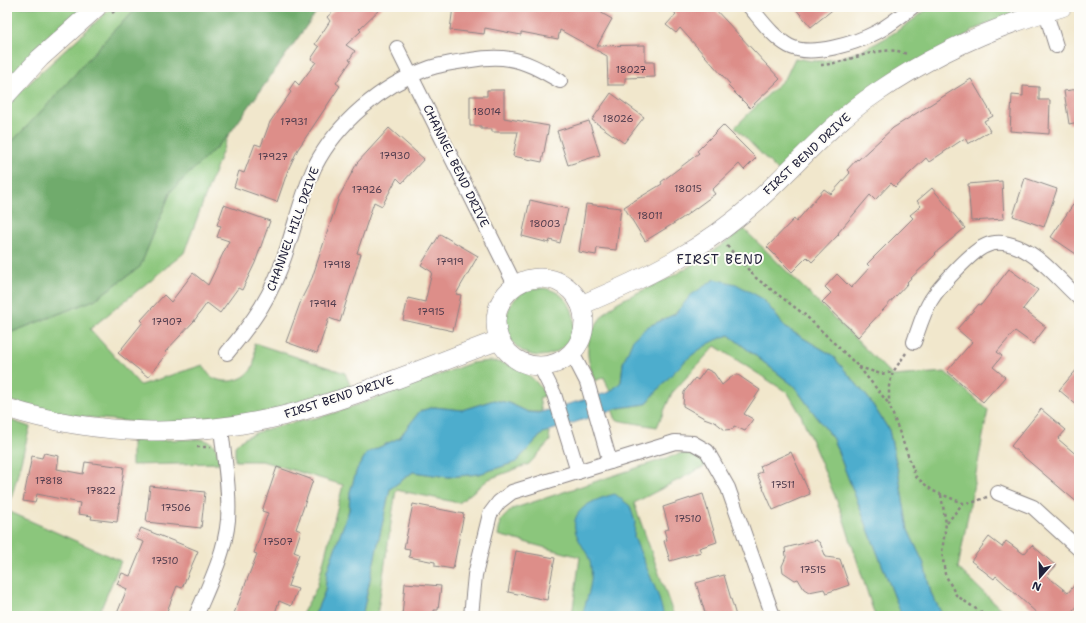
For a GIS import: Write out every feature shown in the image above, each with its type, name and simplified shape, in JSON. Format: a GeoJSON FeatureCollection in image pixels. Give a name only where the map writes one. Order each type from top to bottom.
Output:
{"type":"FeatureCollection","features":[{"type":"Feature","properties":{"kind":"street"},"geometry":{"type":"LineString","coordinates":[[7,94],[40,58],[98,7]]}},
{"type":"Feature","properties":{"kind":"street"},"geometry":{"type":"LineString","coordinates":[[750,7],[774,35],[787,45],[799,50],[820,50],[852,42],[877,32],[912,7]]}},
{"type":"Feature","properties":{"kind":"street"},"geometry":{"type":"LineString","coordinates":[[1051,8],[1056,46]]}},
{"type":"Feature","properties":{"kind":"street","name":"FIRST BEND DRIVE"},"geometry":{"type":"LineString","coordinates":[[581,305],[635,283],[668,266],[717,233],[757,201],[836,124],[875,93],[926,61],[966,41],[1051,8]]}},
{"type":"Feature","properties":{"kind":"street","name":"CHANNEL BEND DRIVE"},"geometry":{"type":"LineString","coordinates":[[397,48],[515,285]]}},
{"type":"Feature","properties":{"kind":"street","name":"CHANNEL HILL DRIVE"},"geometry":{"type":"LineString","coordinates":[[227,353],[252,323],[265,302],[285,256],[315,166],[335,134],[362,109],[383,92],[411,75],[428,68],[452,62],[481,58],[510,59],[530,64],[560,81]]}},
{"type":"Feature","properties":{"kind":"street"},"geometry":{"type":"LineString","coordinates":[[914,342],[923,316],[932,299],[975,252],[986,245],[1002,243],[1017,247],[1031,254],[1079,298]]}},
{"type":"Feature","properties":{"kind":"street"},"geometry":{"type":"LineString","coordinates":[[531,278],[552,280],[565,285],[572,291],[581,305],[584,317],[584,330],[580,342],[572,353],[563,360],[552,365],[527,365],[515,359],[499,340],[496,328],[496,314],[503,297],[515,285],[531,278]]}},
{"type":"Feature","properties":{"kind":"street","name":"FIRST BEND DRIVE"},"geometry":{"type":"LineString","coordinates":[[7,408],[33,416],[83,426],[127,430],[221,428],[282,416],[331,402],[499,340]]}},
{"type":"Feature","properties":{"kind":"street"},"geometry":{"type":"LineString","coordinates":[[572,353],[588,382],[610,462]]}},
{"type":"Feature","properties":{"kind":"street"},"geometry":{"type":"LineString","coordinates":[[540,366],[554,394],[578,472]]}},
{"type":"Feature","properties":{"kind":"street"},"geometry":{"type":"LineString","coordinates":[[196,616],[214,574],[223,548],[228,520],[228,492],[221,428]]}},
{"type":"Feature","properties":{"kind":"street"},"geometry":{"type":"LineString","coordinates":[[471,616],[475,575],[490,514],[499,502],[512,492],[676,442],[693,443],[707,451],[728,488],[773,616]]}},
{"type":"Feature","properties":{"kind":"street"},"geometry":{"type":"LineString","coordinates":[[998,493],[1034,507],[1079,549]]}},
{"type":"Feature","properties":{"kind":"path"},"geometry":{"type":"LineString","coordinates":[[717,233],[734,255],[756,278],[805,315],[859,367],[889,404],[916,477],[925,486],[941,495],[963,503],[974,502],[998,493]]}},
{"type":"Feature","properties":{"kind":"path"},"geometry":{"type":"LineString","coordinates":[[889,404],[889,386],[893,372],[914,342]]}},
{"type":"Feature","properties":{"kind":"path"},"geometry":{"type":"LineString","coordinates":[[859,367],[881,374],[893,372]]}},
{"type":"Feature","properties":{"kind":"path"},"geometry":{"type":"LineString","coordinates":[[941,495],[946,523],[942,552],[945,574],[956,595],[986,616]]}},
{"type":"Feature","properties":{"kind":"path"},"geometry":{"type":"LineString","coordinates":[[946,523],[963,503]]}},
{"type":"Feature","properties":{"kind":"green space"},"geometry":{"type":"Polygon","coordinates":[[[7,7],[89,7],[7,85],[7,7]]]}},
{"type":"Feature","properties":{"kind":"green space"},"geometry":{"type":"Polygon","coordinates":[[[112,7],[139,7],[115,29],[52,100],[7,147],[7,107],[24,88],[112,7]]]}},
{"type":"Feature","properties":{"kind":"green space"},"geometry":{"type":"Polygon","coordinates":[[[139,7],[320,7],[228,136],[171,191],[140,267],[94,300],[7,334],[7,147],[52,100],[115,29],[139,7]]]}},
{"type":"Feature","properties":{"kind":"green space"},"geometry":{"type":"Polygon","coordinates":[[[930,7],[1026,7],[972,31],[779,172],[735,127],[786,77],[795,58],[817,61],[833,59],[863,50],[891,35],[930,7]]]}},
{"type":"Feature","properties":{"kind":"green space"},"geometry":{"type":"Polygon","coordinates":[[[228,136],[184,253],[90,329],[140,385],[203,365],[209,375],[222,381],[240,379],[252,368],[255,356],[254,343],[345,373],[351,387],[258,414],[198,421],[152,424],[56,414],[7,400],[7,334],[94,300],[140,267],[171,191],[228,136]]]}},
{"type":"Feature","properties":{"kind":"green space"},"geometry":{"type":"Polygon","coordinates":[[[744,229],[893,376],[945,372],[988,410],[958,568],[1008,616],[943,616],[931,593],[924,564],[908,530],[899,476],[889,430],[869,399],[832,355],[786,328],[763,299],[691,295],[675,314],[647,327],[623,363],[621,382],[610,392],[604,377],[595,381],[589,360],[589,341],[591,334],[599,320],[610,308],[633,294],[661,282],[687,268],[744,229]]]}},
{"type":"Feature","properties":{"kind":"green space"},"geometry":{"type":"Polygon","coordinates":[[[540,288],[553,291],[564,298],[571,309],[574,322],[571,335],[564,346],[553,353],[540,356],[527,353],[516,346],[509,335],[506,322],[509,309],[516,298],[527,291],[540,288]]]}},
{"type":"Feature","properties":{"kind":"green space"},"geometry":{"type":"Polygon","coordinates":[[[729,335],[794,386],[833,439],[902,616],[875,616],[841,511],[801,415],[788,393],[715,346],[672,393],[657,427],[616,420],[612,409],[646,404],[680,363],[713,340],[729,335]]]}},
{"type":"Feature","properties":{"kind":"green space"},"geometry":{"type":"Polygon","coordinates":[[[490,361],[515,367],[536,382],[545,396],[539,398],[542,412],[528,412],[509,403],[494,400],[462,410],[434,407],[420,411],[399,438],[367,453],[357,469],[350,492],[349,510],[327,571],[325,591],[314,616],[301,616],[317,587],[343,485],[262,461],[235,461],[235,446],[243,439],[267,429],[334,413],[471,363],[490,361]]]}},
{"type":"Feature","properties":{"kind":"green space"},"geometry":{"type":"Polygon","coordinates":[[[7,419],[30,427],[8,511],[121,561],[98,616],[7,616],[7,419]]]}},
{"type":"Feature","properties":{"kind":"green space"},"geometry":{"type":"Polygon","coordinates":[[[549,431],[550,441],[529,464],[489,479],[459,503],[396,490],[377,616],[362,616],[390,489],[413,472],[448,477],[479,474],[516,462],[543,433],[549,431]]]}},
{"type":"Feature","properties":{"kind":"green space"},"geometry":{"type":"Polygon","coordinates":[[[205,440],[215,446],[220,463],[132,465],[132,441],[205,440]]]}},
{"type":"Feature","properties":{"kind":"green space"},"geometry":{"type":"Polygon","coordinates":[[[694,452],[707,465],[634,503],[674,616],[572,616],[580,557],[498,535],[501,520],[512,509],[682,453],[694,452]]]}},
{"type":"Feature","properties":{"kind":"water"},"geometry":{"type":"Polygon","coordinates":[[[715,279],[736,284],[763,299],[786,328],[832,355],[869,399],[889,430],[899,476],[908,530],[924,564],[931,593],[943,616],[902,616],[833,439],[794,386],[729,335],[716,340],[693,354],[673,373],[646,404],[618,408],[543,433],[516,462],[479,474],[448,477],[413,472],[390,489],[362,616],[314,616],[325,591],[327,571],[349,510],[350,492],[357,469],[367,453],[399,438],[420,411],[434,407],[462,410],[494,400],[509,403],[528,412],[538,413],[610,392],[621,382],[623,363],[633,339],[647,327],[675,314],[691,295],[715,279]]]}},
{"type":"Feature","properties":{"kind":"water"},"geometry":{"type":"Polygon","coordinates":[[[615,494],[630,506],[635,522],[634,537],[658,595],[664,616],[582,616],[590,586],[591,568],[588,556],[578,538],[575,528],[575,520],[578,513],[584,507],[599,499],[615,494]]]}},
{"type":"Feature","properties":{"kind":"building"},"geometry":{"type":"Polygon","coordinates":[[[338,7],[382,7],[359,29],[361,31],[346,45],[355,51],[349,60],[351,61],[336,83],[340,86],[298,149],[288,170],[277,202],[234,187],[239,171],[244,173],[255,144],[261,146],[270,122],[291,92],[289,90],[295,81],[299,85],[316,62],[311,59],[319,47],[315,44],[330,21],[327,17],[338,7]]]}},
{"type":"Feature","properties":{"kind":"building"},"geometry":{"type":"Polygon","coordinates":[[[453,7],[591,7],[612,19],[597,46],[645,45],[645,62],[654,62],[655,77],[625,78],[625,85],[608,85],[607,56],[560,30],[558,39],[521,32],[521,35],[485,28],[484,34],[450,30],[453,7]]]}},
{"type":"Feature","properties":{"kind":"building"},"geometry":{"type":"Polygon","coordinates":[[[668,7],[713,7],[780,79],[750,108],[728,86],[730,84],[680,28],[676,33],[666,25],[676,14],[668,7]]]}},
{"type":"Feature","properties":{"kind":"building"},"geometry":{"type":"Polygon","coordinates":[[[794,7],[836,7],[811,27],[794,7]]]}},
{"type":"Feature","properties":{"kind":"building"},"geometry":{"type":"Polygon","coordinates":[[[971,79],[993,116],[984,121],[990,131],[968,144],[965,138],[929,162],[926,158],[895,187],[891,183],[875,200],[870,195],[838,233],[839,234],[812,262],[807,257],[792,272],[767,247],[794,219],[796,222],[824,189],[831,194],[850,173],[847,170],[857,159],[858,160],[893,128],[971,79]]]}},
{"type":"Feature","properties":{"kind":"building"},"geometry":{"type":"Polygon","coordinates":[[[1023,86],[1039,87],[1039,100],[1050,100],[1049,134],[1010,131],[1012,95],[1023,96],[1023,86]]]}},
{"type":"Feature","properties":{"kind":"building"},"geometry":{"type":"Polygon","coordinates":[[[1079,89],[1079,122],[1069,124],[1064,91],[1079,89]]]}},
{"type":"Feature","properties":{"kind":"building"},"geometry":{"type":"Polygon","coordinates":[[[487,90],[504,90],[504,118],[549,126],[542,162],[513,156],[518,132],[492,132],[492,129],[481,129],[481,126],[470,126],[470,96],[487,96],[487,90]]]}},
{"type":"Feature","properties":{"kind":"building"},"geometry":{"type":"Polygon","coordinates":[[[611,93],[644,117],[624,143],[592,120],[611,93]]]}},
{"type":"Feature","properties":{"kind":"building"},"geometry":{"type":"Polygon","coordinates":[[[589,121],[600,155],[568,165],[557,131],[589,121]]]}},
{"type":"Feature","properties":{"kind":"building"},"geometry":{"type":"Polygon","coordinates":[[[723,125],[756,158],[744,170],[739,164],[712,190],[715,194],[681,219],[645,241],[624,207],[662,184],[661,182],[699,153],[697,151],[723,125]]]}},
{"type":"Feature","properties":{"kind":"building"},"geometry":{"type":"Polygon","coordinates":[[[389,128],[424,159],[402,183],[397,178],[382,206],[374,202],[357,253],[361,254],[340,322],[329,318],[317,353],[286,342],[302,298],[312,278],[339,197],[357,163],[389,128]]]}},
{"type":"Feature","properties":{"kind":"building"},"geometry":{"type":"Polygon","coordinates":[[[1025,178],[1057,189],[1044,227],[1013,216],[1025,178]]]}},
{"type":"Feature","properties":{"kind":"building"},"geometry":{"type":"Polygon","coordinates":[[[1002,181],[1004,219],[971,221],[968,184],[1002,181]]]}},
{"type":"Feature","properties":{"kind":"building"},"geometry":{"type":"Polygon","coordinates":[[[932,188],[965,228],[935,253],[936,254],[907,282],[908,283],[858,337],[822,302],[831,293],[825,287],[837,274],[851,288],[870,267],[867,264],[913,218],[910,215],[921,206],[917,201],[932,188]]]}},
{"type":"Feature","properties":{"kind":"building"},"geometry":{"type":"Polygon","coordinates":[[[1079,196],[1079,256],[1051,237],[1079,196]]]}},
{"type":"Feature","properties":{"kind":"building"},"geometry":{"type":"Polygon","coordinates":[[[530,200],[568,209],[560,243],[550,240],[549,243],[522,236],[530,200]]]}},
{"type":"Feature","properties":{"kind":"building"},"geometry":{"type":"Polygon","coordinates":[[[586,204],[621,208],[616,250],[597,248],[596,255],[579,252],[586,204]]]}},
{"type":"Feature","properties":{"kind":"building"},"geometry":{"type":"Polygon","coordinates":[[[224,205],[270,221],[255,263],[242,290],[238,288],[220,313],[207,303],[194,321],[165,352],[167,353],[148,377],[118,353],[143,322],[141,320],[164,295],[171,302],[193,273],[208,285],[229,241],[217,237],[221,226],[217,225],[224,205]]]}},
{"type":"Feature","properties":{"kind":"building"},"geometry":{"type":"Polygon","coordinates":[[[440,234],[478,256],[456,294],[461,295],[453,331],[403,320],[408,298],[425,302],[432,272],[421,265],[440,234]]]}},
{"type":"Feature","properties":{"kind":"building"},"geometry":{"type":"Polygon","coordinates":[[[1009,269],[1038,290],[1023,309],[1046,327],[1033,344],[1015,331],[997,352],[1002,356],[993,367],[1005,377],[983,402],[947,371],[972,342],[957,329],[979,304],[981,305],[1009,269]]]}},
{"type":"Feature","properties":{"kind":"building"},"geometry":{"type":"Polygon","coordinates":[[[1079,367],[1079,407],[1059,390],[1079,367]]]}},
{"type":"Feature","properties":{"kind":"building"},"geometry":{"type":"Polygon","coordinates":[[[706,369],[714,373],[722,385],[734,375],[738,375],[760,390],[744,414],[753,419],[745,431],[734,426],[733,429],[725,430],[715,422],[704,418],[683,406],[684,392],[695,378],[698,380],[706,369]]]}},
{"type":"Feature","properties":{"kind":"building"},"geometry":{"type":"Polygon","coordinates":[[[1041,409],[1066,430],[1058,439],[1079,457],[1079,504],[1011,446],[1041,409]]]}},
{"type":"Feature","properties":{"kind":"building"},"geometry":{"type":"Polygon","coordinates":[[[791,452],[810,494],[773,510],[757,474],[762,472],[760,466],[791,452]]]}},
{"type":"Feature","properties":{"kind":"building"},"geometry":{"type":"Polygon","coordinates":[[[44,453],[59,456],[57,469],[83,474],[85,462],[124,467],[117,522],[91,519],[92,516],[78,514],[80,503],[37,494],[35,503],[23,501],[32,456],[42,458],[44,453]]]}},
{"type":"Feature","properties":{"kind":"building"},"geometry":{"type":"Polygon","coordinates":[[[277,467],[313,480],[296,529],[301,531],[294,552],[299,554],[288,586],[298,589],[291,606],[279,601],[274,616],[233,616],[257,554],[254,553],[268,513],[262,511],[277,467]]]}},
{"type":"Feature","properties":{"kind":"building"},"geometry":{"type":"Polygon","coordinates":[[[150,486],[205,492],[201,528],[146,522],[150,486]]]}},
{"type":"Feature","properties":{"kind":"building"},"geometry":{"type":"Polygon","coordinates":[[[703,494],[717,542],[699,548],[701,552],[670,561],[664,541],[667,540],[664,530],[669,529],[663,507],[703,494]]]}},
{"type":"Feature","properties":{"kind":"building"},"geometry":{"type":"Polygon","coordinates":[[[413,504],[464,514],[453,569],[435,566],[435,562],[409,557],[410,549],[404,548],[413,504]]]}},
{"type":"Feature","properties":{"kind":"building"},"geometry":{"type":"Polygon","coordinates":[[[141,528],[198,551],[182,588],[177,586],[165,616],[116,616],[127,589],[117,584],[122,573],[130,576],[144,542],[136,539],[141,528]]]}},
{"type":"Feature","properties":{"kind":"building"},"geometry":{"type":"Polygon","coordinates":[[[989,537],[1002,547],[1006,541],[1024,554],[1032,545],[1056,566],[1047,576],[1068,593],[1079,579],[1079,604],[1069,616],[1040,616],[996,576],[994,579],[971,561],[989,537]]]}},
{"type":"Feature","properties":{"kind":"building"},"geometry":{"type":"Polygon","coordinates":[[[816,540],[820,543],[826,557],[840,559],[849,585],[826,593],[824,589],[809,592],[804,589],[798,579],[795,580],[783,572],[782,566],[786,557],[785,548],[816,540]]]}},
{"type":"Feature","properties":{"kind":"building"},"geometry":{"type":"Polygon","coordinates":[[[516,551],[555,558],[547,600],[508,592],[516,551]]]}},
{"type":"Feature","properties":{"kind":"building"},"geometry":{"type":"Polygon","coordinates":[[[724,575],[736,616],[706,616],[696,583],[724,575]]]}},
{"type":"Feature","properties":{"kind":"building"},"geometry":{"type":"Polygon","coordinates":[[[405,583],[441,586],[438,610],[434,610],[434,616],[402,616],[405,583]]]}},
{"type":"Feature","properties":{"kind":"district","name":"FIRST BEND"},"geometry":{"type":"Point","coordinates":[720,259]}}]}
